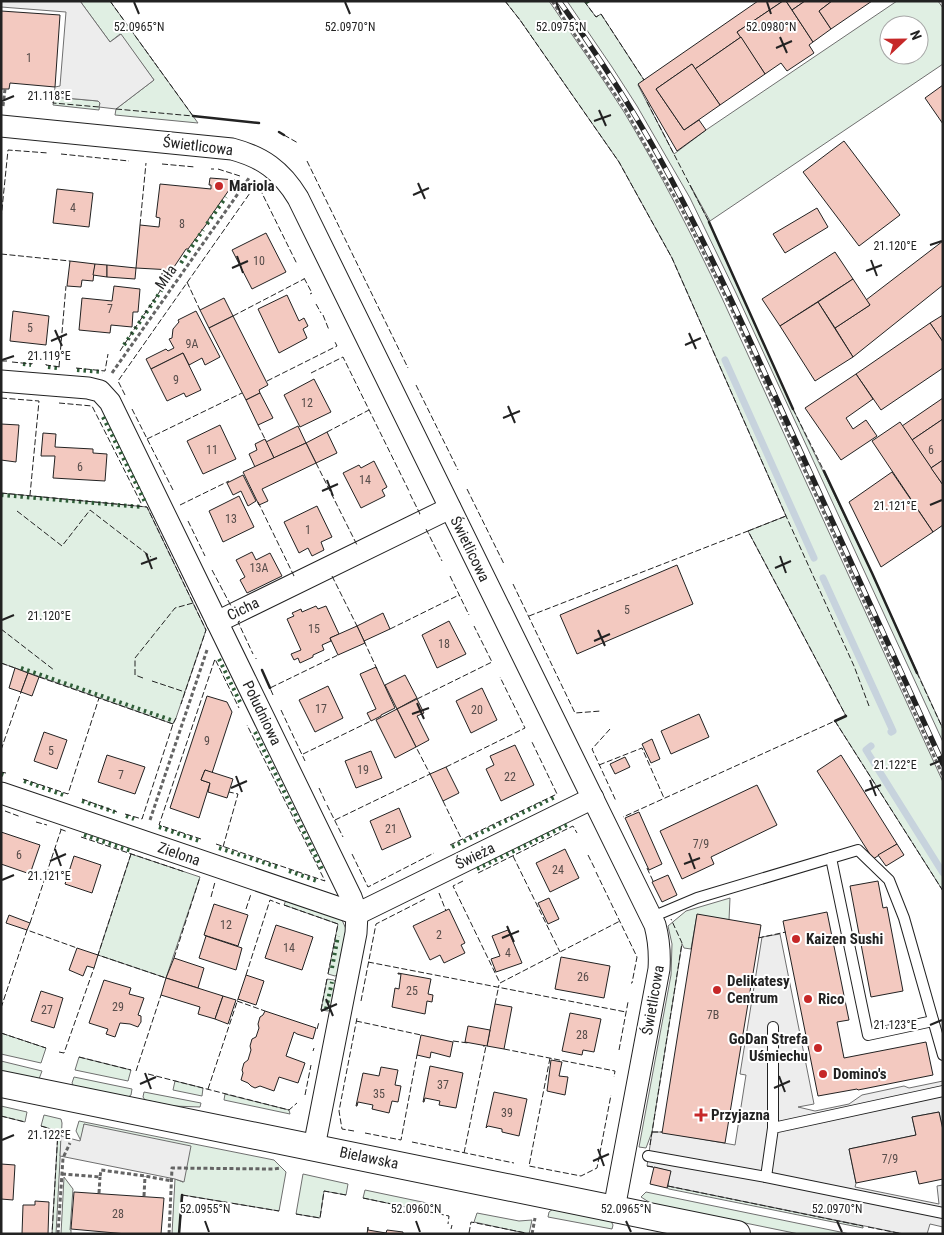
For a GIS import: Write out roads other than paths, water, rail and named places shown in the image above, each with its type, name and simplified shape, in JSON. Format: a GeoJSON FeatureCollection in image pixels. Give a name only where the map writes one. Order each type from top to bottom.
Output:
{"type":"FeatureCollection","features":[{"type":"Feature","properties":{"kind":"street","name":"Świetlicowa"},"geometry":{"type":"LineString","coordinates":[[2,116],[232,149],[247,153],[274,168],[298,198],[652,917],[659,938],[660,969],[614,1209]]}},
{"type":"Feature","properties":{"kind":"street","name":"Południowa"},"geometry":{"type":"LineString","coordinates":[[1,381],[88,388],[100,391],[110,402],[352,897],[357,914],[356,933],[314,1147]]}},
{"type":"Feature","properties":{"kind":"street","name":"Cicha"},"geometry":{"type":"LineString","coordinates":[[217,622],[450,508]]}},
{"type":"Feature","properties":{"kind":"street","name":"Zielona"},"geometry":{"type":"LineString","coordinates":[[1,793],[357,914]]}},
{"type":"Feature","properties":{"kind":"street","name":"Świeża"},"geometry":{"type":"LineString","coordinates":[[357,914],[593,798]]}},
{"type":"Feature","properties":{"kind":"street","name":"Bielawska"},"geometry":{"type":"LineString","coordinates":[[1,1084],[737,1234]]}},
{"type":"Feature","properties":{"kind":"lane"},"geometry":{"type":"LineString","coordinates":[[652,917],[697,898],[858,850],[889,880],[904,918],[943,1055]]}},
{"type":"Feature","properties":{"kind":"lane"},"geometry":{"type":"LineString","coordinates":[[831,858],[868,1035],[933,1021]]}},
{"type":"Feature","properties":{"kind":"lane"},"geometry":{"type":"LineString","coordinates":[[766,1177],[773,1128],[773,1027]]}},
{"type":"Feature","properties":{"kind":"lane"},"geometry":{"type":"LineString","coordinates":[[773,1128],[943,1091]]}},
{"type":"Feature","properties":{"kind":"lane"},"geometry":{"type":"LineString","coordinates":[[648,1156],[766,1177],[943,1213]]}},
{"type":"Feature","properties":{"kind":"waterway"},"geometry":{"type":"LineString","coordinates":[[725,360],[814,558]]}},
{"type":"Feature","properties":{"kind":"waterway"},"geometry":{"type":"LineString","coordinates":[[823,578],[893,731],[891,732]]}},
{"type":"Feature","properties":{"kind":"waterway"},"geometry":{"type":"LineString","coordinates":[[871,746],[866,750],[943,873]]}},
{"type":"Feature","properties":{"kind":"railway"},"geometry":{"type":"LineString","coordinates":[[559,1],[599,58],[636,117],[695,225],[745,329],[943,764]]}},
{"type":"Feature","properties":{"kind":"place","name":"Mariola"},"geometry":{"type":"Point","coordinates":[219,186]}},
{"type":"Feature","properties":{"kind":"place","name":"Kaizen Sushi"},"geometry":{"type":"Point","coordinates":[796,939]}},
{"type":"Feature","properties":{"kind":"place","name":"Delikatesy Centrum"},"geometry":{"type":"Point","coordinates":[717,990]}},
{"type":"Feature","properties":{"kind":"place","name":"Rico"},"geometry":{"type":"Point","coordinates":[808,999]}},
{"type":"Feature","properties":{"kind":"place","name":"GoDan Strefa Uśmiechu"},"geometry":{"type":"Point","coordinates":[818,1048]}},
{"type":"Feature","properties":{"kind":"place","name":"Domino's"},"geometry":{"type":"Point","coordinates":[823,1074]}},
{"type":"Feature","properties":{"kind":"place","name":"Przyjazna"},"geometry":{"type":"Point","coordinates":[701,1115]}}]}
